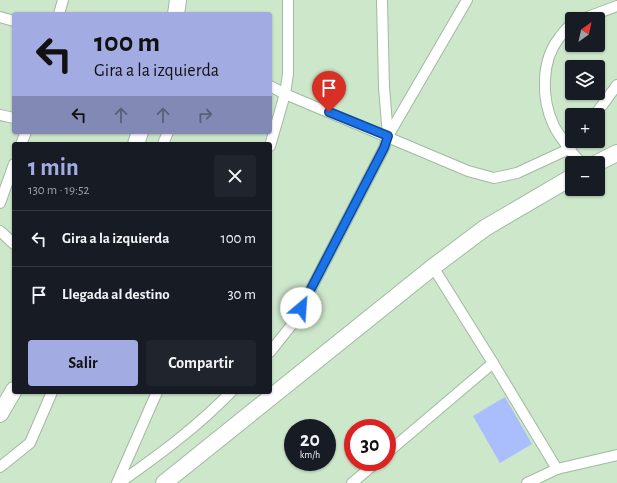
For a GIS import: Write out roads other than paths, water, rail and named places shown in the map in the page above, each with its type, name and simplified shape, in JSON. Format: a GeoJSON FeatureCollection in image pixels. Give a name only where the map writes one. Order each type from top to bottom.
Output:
{"type":"FeatureCollection","features":[{"type":"Feature","properties":{"kind":"main road"},"geometry":{"type":"LineString","coordinates":[[176,12],[178,0]]}},
{"type":"Feature","properties":{"kind":"main road"},"geometry":{"type":"LineString","coordinates":[[605,159],[617,153]]}},
{"type":"Feature","properties":{"kind":"main road"},"geometry":{"type":"LineString","coordinates":[[164,483],[433,267],[485,228],[565,181]]}},
{"type":"Feature","properties":{"kind":"main road"},"geometry":{"type":"LineString","coordinates":[[0,414],[12,393]]}},
{"type":"Feature","properties":{"kind":"street"},"geometry":{"type":"LineString","coordinates":[[60,12],[63,0]]}},
{"type":"Feature","properties":{"kind":"street"},"geometry":{"type":"LineString","coordinates":[[271,142],[285,94],[288,74],[288,0]]}},
{"type":"Feature","properties":{"kind":"street"},"geometry":{"type":"LineString","coordinates":[[382,0],[384,87],[388,136]]}},
{"type":"Feature","properties":{"kind":"street"},"geometry":{"type":"LineString","coordinates":[[272,350],[294,322],[384,148],[388,136],[468,0]]}},
{"type":"Feature","properties":{"kind":"street"},"geometry":{"type":"LineString","coordinates":[[601,12],[617,6]]}},
{"type":"Feature","properties":{"kind":"street"},"geometry":{"type":"LineString","coordinates":[[0,17],[12,20]]}},
{"type":"Feature","properties":{"kind":"street"},"geometry":{"type":"LineString","coordinates":[[565,32],[556,42],[549,54],[545,75],[547,102],[554,125],[565,137]]}},
{"type":"Feature","properties":{"kind":"street"},"geometry":{"type":"LineString","coordinates":[[600,108],[617,85]]}},
{"type":"Feature","properties":{"kind":"street"},"geometry":{"type":"LineString","coordinates":[[272,87],[285,94],[388,136],[468,171],[494,178],[517,173],[566,148]]}},
{"type":"Feature","properties":{"kind":"street"},"geometry":{"type":"LineString","coordinates":[[0,115],[12,118]]}},
{"type":"Feature","properties":{"kind":"street"},"geometry":{"type":"LineString","coordinates":[[0,203],[12,170]]}},
{"type":"Feature","properties":{"kind":"street"},"geometry":{"type":"LineString","coordinates":[[0,231],[12,242]]}},
{"type":"Feature","properties":{"kind":"street"},"geometry":{"type":"LineString","coordinates":[[433,267],[557,469]]}},
{"type":"Feature","properties":{"kind":"street"},"geometry":{"type":"LineString","coordinates":[[396,445],[493,363]]}},
{"type":"Feature","properties":{"kind":"street"},"geometry":{"type":"LineString","coordinates":[[0,467],[30,444],[51,394]]}},
{"type":"Feature","properties":{"kind":"street"},"geometry":{"type":"LineString","coordinates":[[118,483],[156,394]]}},
{"type":"Feature","properties":{"kind":"street"},"geometry":{"type":"LineString","coordinates":[[118,483],[168,448],[208,416],[229,394]]}},
{"type":"Feature","properties":{"kind":"street"},"geometry":{"type":"LineString","coordinates":[[527,483],[557,469],[617,455]]}},
{"type":"Feature","properties":{"kind":"street"},"geometry":{"type":"LineString","coordinates":[[352,483],[366,471]]}}]}
